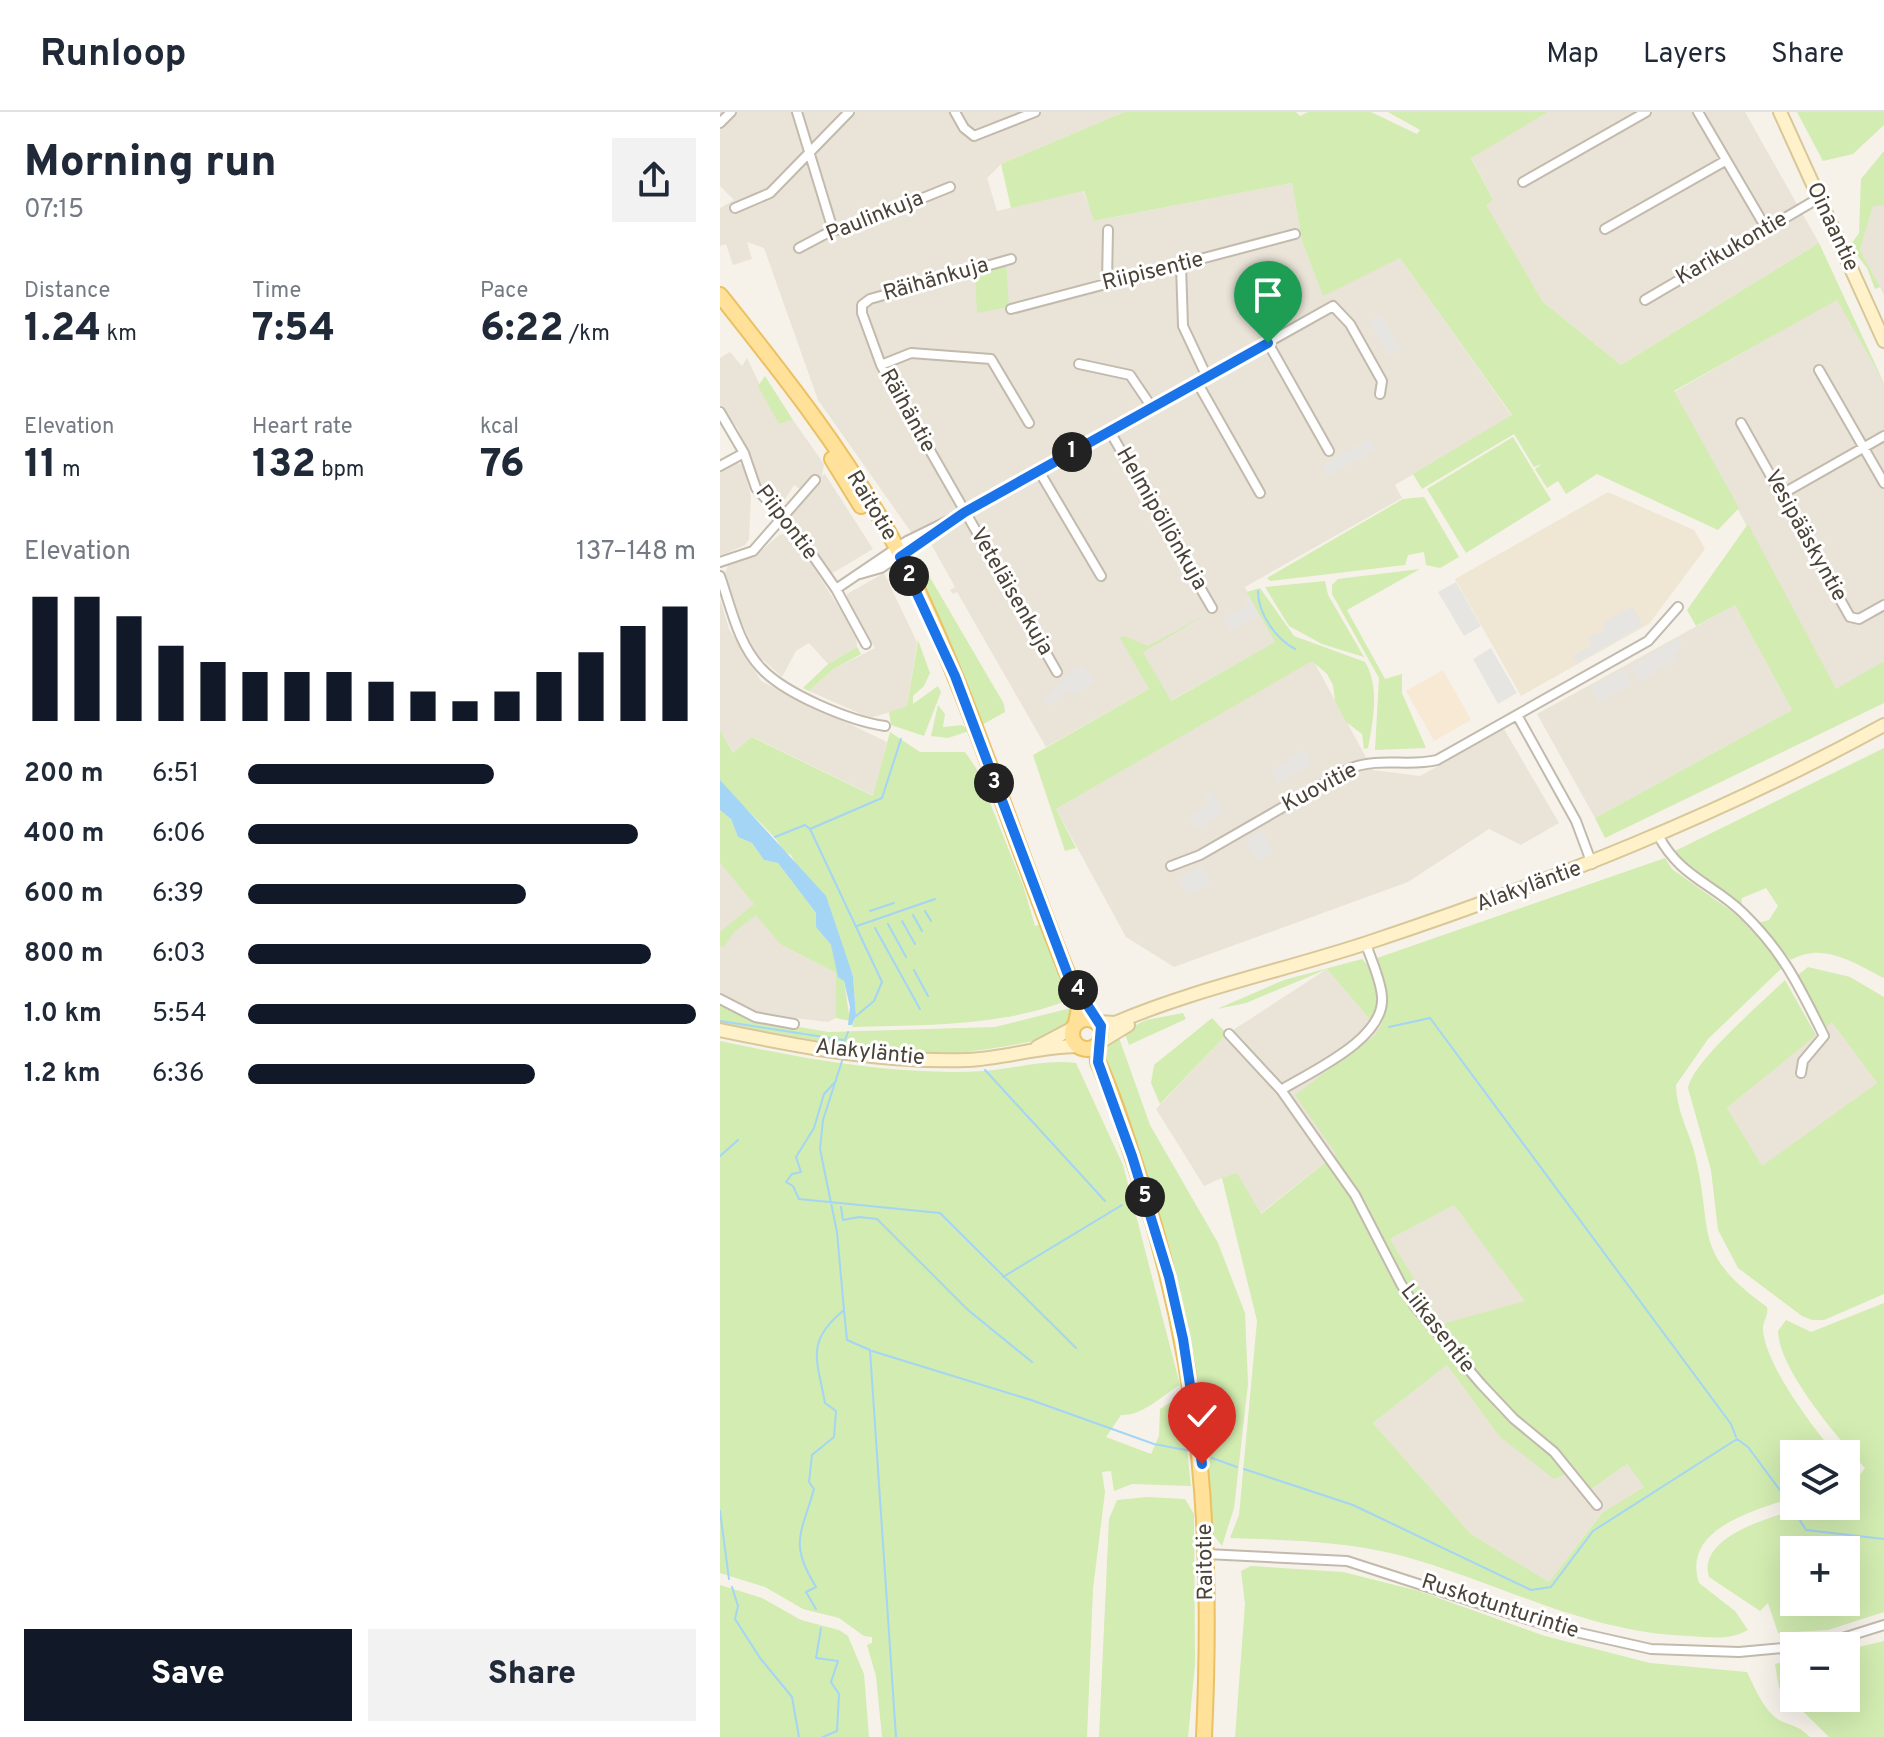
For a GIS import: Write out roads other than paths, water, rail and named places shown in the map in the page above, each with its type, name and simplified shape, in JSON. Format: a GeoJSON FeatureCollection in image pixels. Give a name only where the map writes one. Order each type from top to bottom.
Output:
{"type":"FeatureCollection","features":[{"type":"Feature","properties":{"kind":"main road","name":"Oinaantie"},"geometry":{"type":"LineString","coordinates":[[1780,112],[1884,341]]}},
{"type":"Feature","properties":{"kind":"main road","name":"Raitotie"},"geometry":{"type":"LineString","coordinates":[[720,295],[851,471],[894,555],[960,694],[1068,975],[1079,1009],[1074,1026]]}},
{"type":"Feature","properties":{"kind":"main road","name":"Alakyläntie"},"geometry":{"type":"LineString","coordinates":[[1096,1021],[1115,1023],[1366,944],[1592,864],[1884,725]]}},
{"type":"Feature","properties":{"kind":"main road","name":"Raitotie"},"geometry":{"type":"LineString","coordinates":[[1068,975],[1096,1021]]}},
{"type":"Feature","properties":{"kind":"main road","name":"Alakyläntie"},"geometry":{"type":"LineString","coordinates":[[720,1030],[899,1059],[971,1060],[1089,1046],[1159,1009]]}},
{"type":"Feature","properties":{"kind":"main road"},"geometry":{"type":"LineString","coordinates":[[1084,1019],[1096,1021],[1103,1032],[1089,1046],[1072,1037],[1074,1026],[1084,1019]]}},
{"type":"Feature","properties":{"kind":"main road","name":"Alakyläntie"},"geometry":{"type":"LineString","coordinates":[[1021,1053],[1074,1026]]}},
{"type":"Feature","properties":{"kind":"main road","name":"Raitotie"},"geometry":{"type":"LineString","coordinates":[[1089,1046],[1116,1111],[1154,1222],[1183,1339],[1202,1464],[1206,1554],[1204,1737]]}},
{"type":"Feature","properties":{"kind":"street"},"geometry":{"type":"LineString","coordinates":[[720,123],[731,112]]}},
{"type":"Feature","properties":{"kind":"street"},"geometry":{"type":"LineString","coordinates":[[797,112],[833,230]]}},
{"type":"Feature","properties":{"kind":"street"},"geometry":{"type":"LineString","coordinates":[[735,208],[770,193],[849,112]]}},
{"type":"Feature","properties":{"kind":"street"},"geometry":{"type":"LineString","coordinates":[[955,112],[964,128],[974,136],[1035,112]]}},
{"type":"Feature","properties":{"kind":"street"},"geometry":{"type":"LineString","coordinates":[[1523,182],[1646,112]]}},
{"type":"Feature","properties":{"kind":"street"},"geometry":{"type":"LineString","coordinates":[[1698,112],[1766,228]]}},
{"type":"Feature","properties":{"kind":"street"},"geometry":{"type":"LineString","coordinates":[[1605,229],[1725,161]]}},
{"type":"Feature","properties":{"kind":"street","name":"Paulinkuja"},"geometry":{"type":"LineString","coordinates":[[799,248],[833,230],[846,229],[950,187]]}},
{"type":"Feature","properties":{"kind":"street","name":"Karikukontie"},"geometry":{"type":"LineString","coordinates":[[1645,300],[1819,198]]}},
{"type":"Feature","properties":{"kind":"street"},"geometry":{"type":"LineString","coordinates":[[1107,283],[1108,230]]}},
{"type":"Feature","properties":{"kind":"street","name":"Riipisentie"},"geometry":{"type":"LineString","coordinates":[[1011,309],[1295,234]]}},
{"type":"Feature","properties":{"kind":"street","name":"Räihänkuja"},"geometry":{"type":"LineString","coordinates":[[862,305],[870,299],[1011,259]]}},
{"type":"Feature","properties":{"kind":"street"},"geometry":{"type":"LineString","coordinates":[[1181,265],[1183,326],[1207,377]]}},
{"type":"Feature","properties":{"kind":"street","name":"Räihäntie"},"geometry":{"type":"LineString","coordinates":[[862,305],[881,365],[963,514]]}},
{"type":"Feature","properties":{"kind":"street"},"geometry":{"type":"LineString","coordinates":[[836,589],[942,522],[963,514],[1333,306],[1339,309],[1382,381],[1380,394]]}},
{"type":"Feature","properties":{"kind":"street"},"geometry":{"type":"LineString","coordinates":[[1268,343],[1329,451]]}},
{"type":"Feature","properties":{"kind":"street"},"geometry":{"type":"LineString","coordinates":[[881,365],[911,353],[991,359],[1029,423]]}},
{"type":"Feature","properties":{"kind":"street"},"geometry":{"type":"LineString","coordinates":[[1079,364],[1130,375],[1151,406]]}},
{"type":"Feature","properties":{"kind":"street"},"geometry":{"type":"LineString","coordinates":[[1819,370],[1884,483]]}},
{"type":"Feature","properties":{"kind":"street"},"geometry":{"type":"LineString","coordinates":[[1197,382],[1260,493]]}},
{"type":"Feature","properties":{"kind":"street","name":"Piipontie"},"geometry":{"type":"LineString","coordinates":[[720,412],[744,453],[756,488],[781,520],[797,533],[836,589],[866,644]]}},
{"type":"Feature","properties":{"kind":"street","name":"Vesipääskyntie"},"geometry":{"type":"LineString","coordinates":[[1741,423],[1850,617],[1859,619],[1884,605]]}},
{"type":"Feature","properties":{"kind":"street","name":"Helmipöllönkuja"},"geometry":{"type":"LineString","coordinates":[[1109,430],[1212,608]]}},
{"type":"Feature","properties":{"kind":"street"},"geometry":{"type":"LineString","coordinates":[[1782,494],[1884,436]]}},
{"type":"Feature","properties":{"kind":"street"},"geometry":{"type":"LineString","coordinates":[[720,466],[744,453]]}},
{"type":"Feature","properties":{"kind":"street"},"geometry":{"type":"LineString","coordinates":[[1039,471],[1101,576]]}},
{"type":"Feature","properties":{"kind":"street"},"geometry":{"type":"LineString","coordinates":[[720,562],[753,551],[815,480]]}},
{"type":"Feature","properties":{"kind":"street","name":"Veteläisenkuja"},"geometry":{"type":"LineString","coordinates":[[963,514],[1057,672]]}},
{"type":"Feature","properties":{"kind":"street"},"geometry":{"type":"LineString","coordinates":[[720,576],[741,635],[762,669],[829,708],[865,723],[885,726]]}},
{"type":"Feature","properties":{"kind":"street","name":"Kuovitie"},"geometry":{"type":"LineString","coordinates":[[1171,866],[1200,855],[1351,768],[1374,762],[1423,764],[1437,760],[1648,641],[1678,607]]}},
{"type":"Feature","properties":{"kind":"street"},"geometry":{"type":"LineString","coordinates":[[1517,715],[1576,821],[1592,864]]}},
{"type":"Feature","properties":{"kind":"street"},"geometry":{"type":"LineString","coordinates":[[1658,835],[1676,865],[1741,911],[1790,966],[1804,1002],[1824,1036],[1803,1061],[1801,1073]]}},
{"type":"Feature","properties":{"kind":"street"},"geometry":{"type":"LineString","coordinates":[[1281,1090],[1364,1037],[1376,1025],[1383,998],[1366,944]]}},
{"type":"Feature","properties":{"kind":"street"},"geometry":{"type":"LineString","coordinates":[[720,999],[755,1017],[794,1024]]}},
{"type":"Feature","properties":{"kind":"street","name":"Liikasentie"},"geometry":{"type":"LineString","coordinates":[[1229,1034],[1281,1090],[1355,1195],[1415,1306],[1514,1419],[1554,1452],[1597,1505]]}},
{"type":"Feature","properties":{"kind":"street","name":"Ruskotunturintie"},"geometry":{"type":"LineString","coordinates":[[1206,1554],[1347,1561],[1388,1571],[1549,1626],[1651,1649],[1739,1652],[1780,1648]]}},
{"type":"Feature","properties":{"kind":"street"},"geometry":{"type":"LineString","coordinates":[[1860,1633],[1884,1625]]}},
{"type":"Feature","properties":{"kind":"water"},"geometry":{"type":"Polygon","coordinates":[[[720,780],[826,896],[853,976],[856,1016],[852,1025],[848,1025],[850,1007],[844,981],[838,977],[831,945],[816,927],[816,913],[778,863],[764,860],[752,843],[738,837],[731,819],[720,810],[720,780]]]}},
{"type":"Feature","properties":{"kind":"waterway"},"geometry":{"type":"LineString","coordinates":[[1258,591],[1269,625],[1295,649]]}},
{"type":"Feature","properties":{"kind":"waterway"},"geometry":{"type":"LineString","coordinates":[[775,837],[805,825],[810,829],[882,798],[901,739]]}},
{"type":"Feature","properties":{"kind":"waterway"},"geometry":{"type":"LineString","coordinates":[[810,829],[882,982],[874,1001],[856,1016]]}},
{"type":"Feature","properties":{"kind":"waterway"},"geometry":{"type":"LineString","coordinates":[[857,926],[935,899]]}},
{"type":"Feature","properties":{"kind":"waterway"},"geometry":{"type":"LineString","coordinates":[[870,911],[894,903]]}},
{"type":"Feature","properties":{"kind":"waterway"},"geometry":{"type":"LineString","coordinates":[[925,911],[931,921]]}},
{"type":"Feature","properties":{"kind":"waterway"},"geometry":{"type":"LineString","coordinates":[[913,915],[922,931]]}},
{"type":"Feature","properties":{"kind":"waterway"},"geometry":{"type":"LineString","coordinates":[[902,921],[915,944]]}},
{"type":"Feature","properties":{"kind":"waterway"},"geometry":{"type":"LineString","coordinates":[[888,924],[906,957]]}},
{"type":"Feature","properties":{"kind":"waterway"},"geometry":{"type":"LineString","coordinates":[[875,928],[920,1009]]}},
{"type":"Feature","properties":{"kind":"waterway"},"geometry":{"type":"LineString","coordinates":[[914,970],[928,996]]}},
{"type":"Feature","properties":{"kind":"waterway"},"geometry":{"type":"LineString","coordinates":[[1389,1027],[1430,1018],[1731,1424],[1736,1437]]}},
{"type":"Feature","properties":{"kind":"waterway"},"geometry":{"type":"LineString","coordinates":[[720,1021],[843,1040]]}},
{"type":"Feature","properties":{"kind":"waterway"},"geometry":{"type":"LineString","coordinates":[[843,1045],[848,1032]]}},
{"type":"Feature","properties":{"kind":"waterway"},"geometry":{"type":"LineString","coordinates":[[816,1609],[806,1592],[816,1587],[802,1560],[800,1539],[814,1489],[809,1482],[812,1455],[834,1437],[836,1411],[825,1403],[817,1352],[823,1332],[844,1310],[837,1232],[820,1149],[823,1120],[842,1061]]}},
{"type":"Feature","properties":{"kind":"waterway"},"geometry":{"type":"LineString","coordinates":[[985,1070],[1105,1201]]}},
{"type":"Feature","properties":{"kind":"waterway"},"geometry":{"type":"LineString","coordinates":[[836,1081],[824,1094],[814,1128],[796,1157],[801,1172],[792,1174],[786,1182],[793,1186],[799,1199],[940,1213],[1076,1348]]}},
{"type":"Feature","properties":{"kind":"waterway"},"geometry":{"type":"LineString","coordinates":[[720,1156],[738,1140]]}},
{"type":"Feature","properties":{"kind":"waterway"},"geometry":{"type":"LineString","coordinates":[[1003,1277],[1122,1205]]}},
{"type":"Feature","properties":{"kind":"waterway"},"geometry":{"type":"LineString","coordinates":[[841,1207],[843,1220],[859,1217],[877,1219],[968,1310],[1032,1362]]}},
{"type":"Feature","properties":{"kind":"waterway"},"geometry":{"type":"LineString","coordinates":[[844,1310],[847,1340],[870,1350],[896,1737]]}},
{"type":"Feature","properties":{"kind":"waterway"},"geometry":{"type":"LineString","coordinates":[[872,1351],[1031,1400],[1154,1444],[1191,1451]]}},
{"type":"Feature","properties":{"kind":"waterway"},"geometry":{"type":"LineString","coordinates":[[1244,1469],[1353,1505],[1531,1590],[1551,1587],[1593,1531],[1737,1439],[1748,1447],[1780,1490]]}},
{"type":"Feature","properties":{"kind":"waterway"},"geometry":{"type":"LineString","coordinates":[[1212,1458],[1237,1467]]}},
{"type":"Feature","properties":{"kind":"waterway"},"geometry":{"type":"LineString","coordinates":[[720,1511],[729,1579]]}},
{"type":"Feature","properties":{"kind":"waterway"},"geometry":{"type":"LineString","coordinates":[[1800,1520],[1806,1530],[1884,1539]]}},
{"type":"Feature","properties":{"kind":"waterway"},"geometry":{"type":"LineString","coordinates":[[732,1587],[738,1606],[735,1619],[760,1658],[792,1697],[799,1737]]}},
{"type":"Feature","properties":{"kind":"waterway"},"geometry":{"type":"LineString","coordinates":[[821,1628],[816,1658],[838,1661],[831,1682],[839,1694],[837,1731],[823,1737]]}}]}
